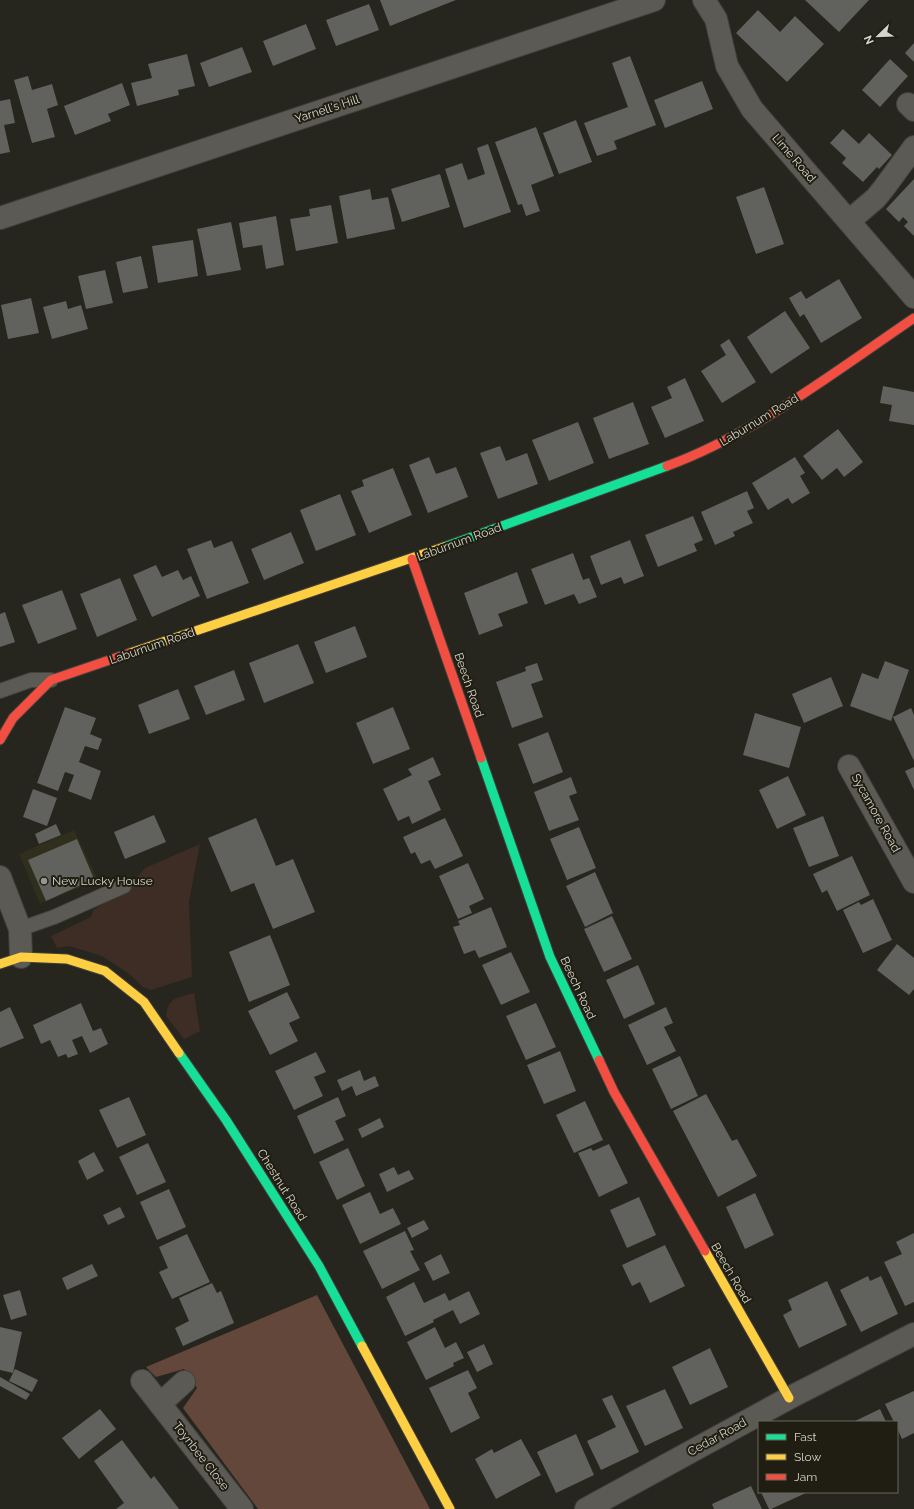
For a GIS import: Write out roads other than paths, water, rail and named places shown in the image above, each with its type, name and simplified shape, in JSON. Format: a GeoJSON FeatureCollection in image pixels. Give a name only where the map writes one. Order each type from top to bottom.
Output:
{"type":"FeatureCollection","features":[{"type":"Feature","properties":{"kind":"street","name":"Yarnell's Hill"},"geometry":{"type":"LineString","coordinates":[[0,218],[654,0]]}},
{"type":"Feature","properties":{"kind":"street","name":"Lime Road"},"geometry":{"type":"LineString","coordinates":[[704,0],[716,19],[727,66],[752,109],[914,297]]}},
{"type":"Feature","properties":{"kind":"street"},"geometry":{"type":"LineString","coordinates":[[848,221],[876,198],[914,147]]}},
{"type":"Feature","properties":{"kind":"street","name":"Laburnum Road"},"geometry":{"type":"LineString","coordinates":[[0,740],[13,718],[51,680],[412,559],[676,463],[726,440],[784,406],[914,318]]}},
{"type":"Feature","properties":{"kind":"street","name":"Beech Road"},"geometry":{"type":"LineString","coordinates":[[412,559],[550,957],[614,1092],[789,1398]]}},
{"type":"Feature","properties":{"kind":"street","name":"Sycamore Road"},"geometry":{"type":"LineString","coordinates":[[849,766],[914,882]]}},
{"type":"Feature","properties":{"kind":"street"},"geometry":{"type":"LineString","coordinates":[[0,877],[20,929],[21,957],[0,964]]}},
{"type":"Feature","properties":{"kind":"street","name":"Chestnut Road"},"geometry":{"type":"LineString","coordinates":[[21,957],[67,959],[105,971],[144,1002],[226,1120],[319,1266],[450,1509]]}},
{"type":"Feature","properties":{"kind":"street","name":"Cedar Road"},"geometry":{"type":"LineString","coordinates":[[586,1509],[789,1398],[914,1334]]}},
{"type":"Feature","properties":{"kind":"street","name":"Toynbee Close"},"geometry":{"type":"LineString","coordinates":[[142,1381],[242,1509]]}},
{"type":"Feature","properties":{"kind":"street"},"geometry":{"type":"LineString","coordinates":[[160,1404],[184,1382]]}},
{"type":"Feature","properties":{"kind":"lane"},"geometry":{"type":"LineString","coordinates":[[0,691],[31,680],[51,680]]}},
{"type":"Feature","properties":{"kind":"lane"},"geometry":{"type":"LineString","coordinates":[[20,929],[54,917],[124,886]]}},
{"type":"Feature","properties":{"kind":"place","name":"New Lucky House"},"geometry":{"type":"Point","coordinates":[44,881]}}]}
